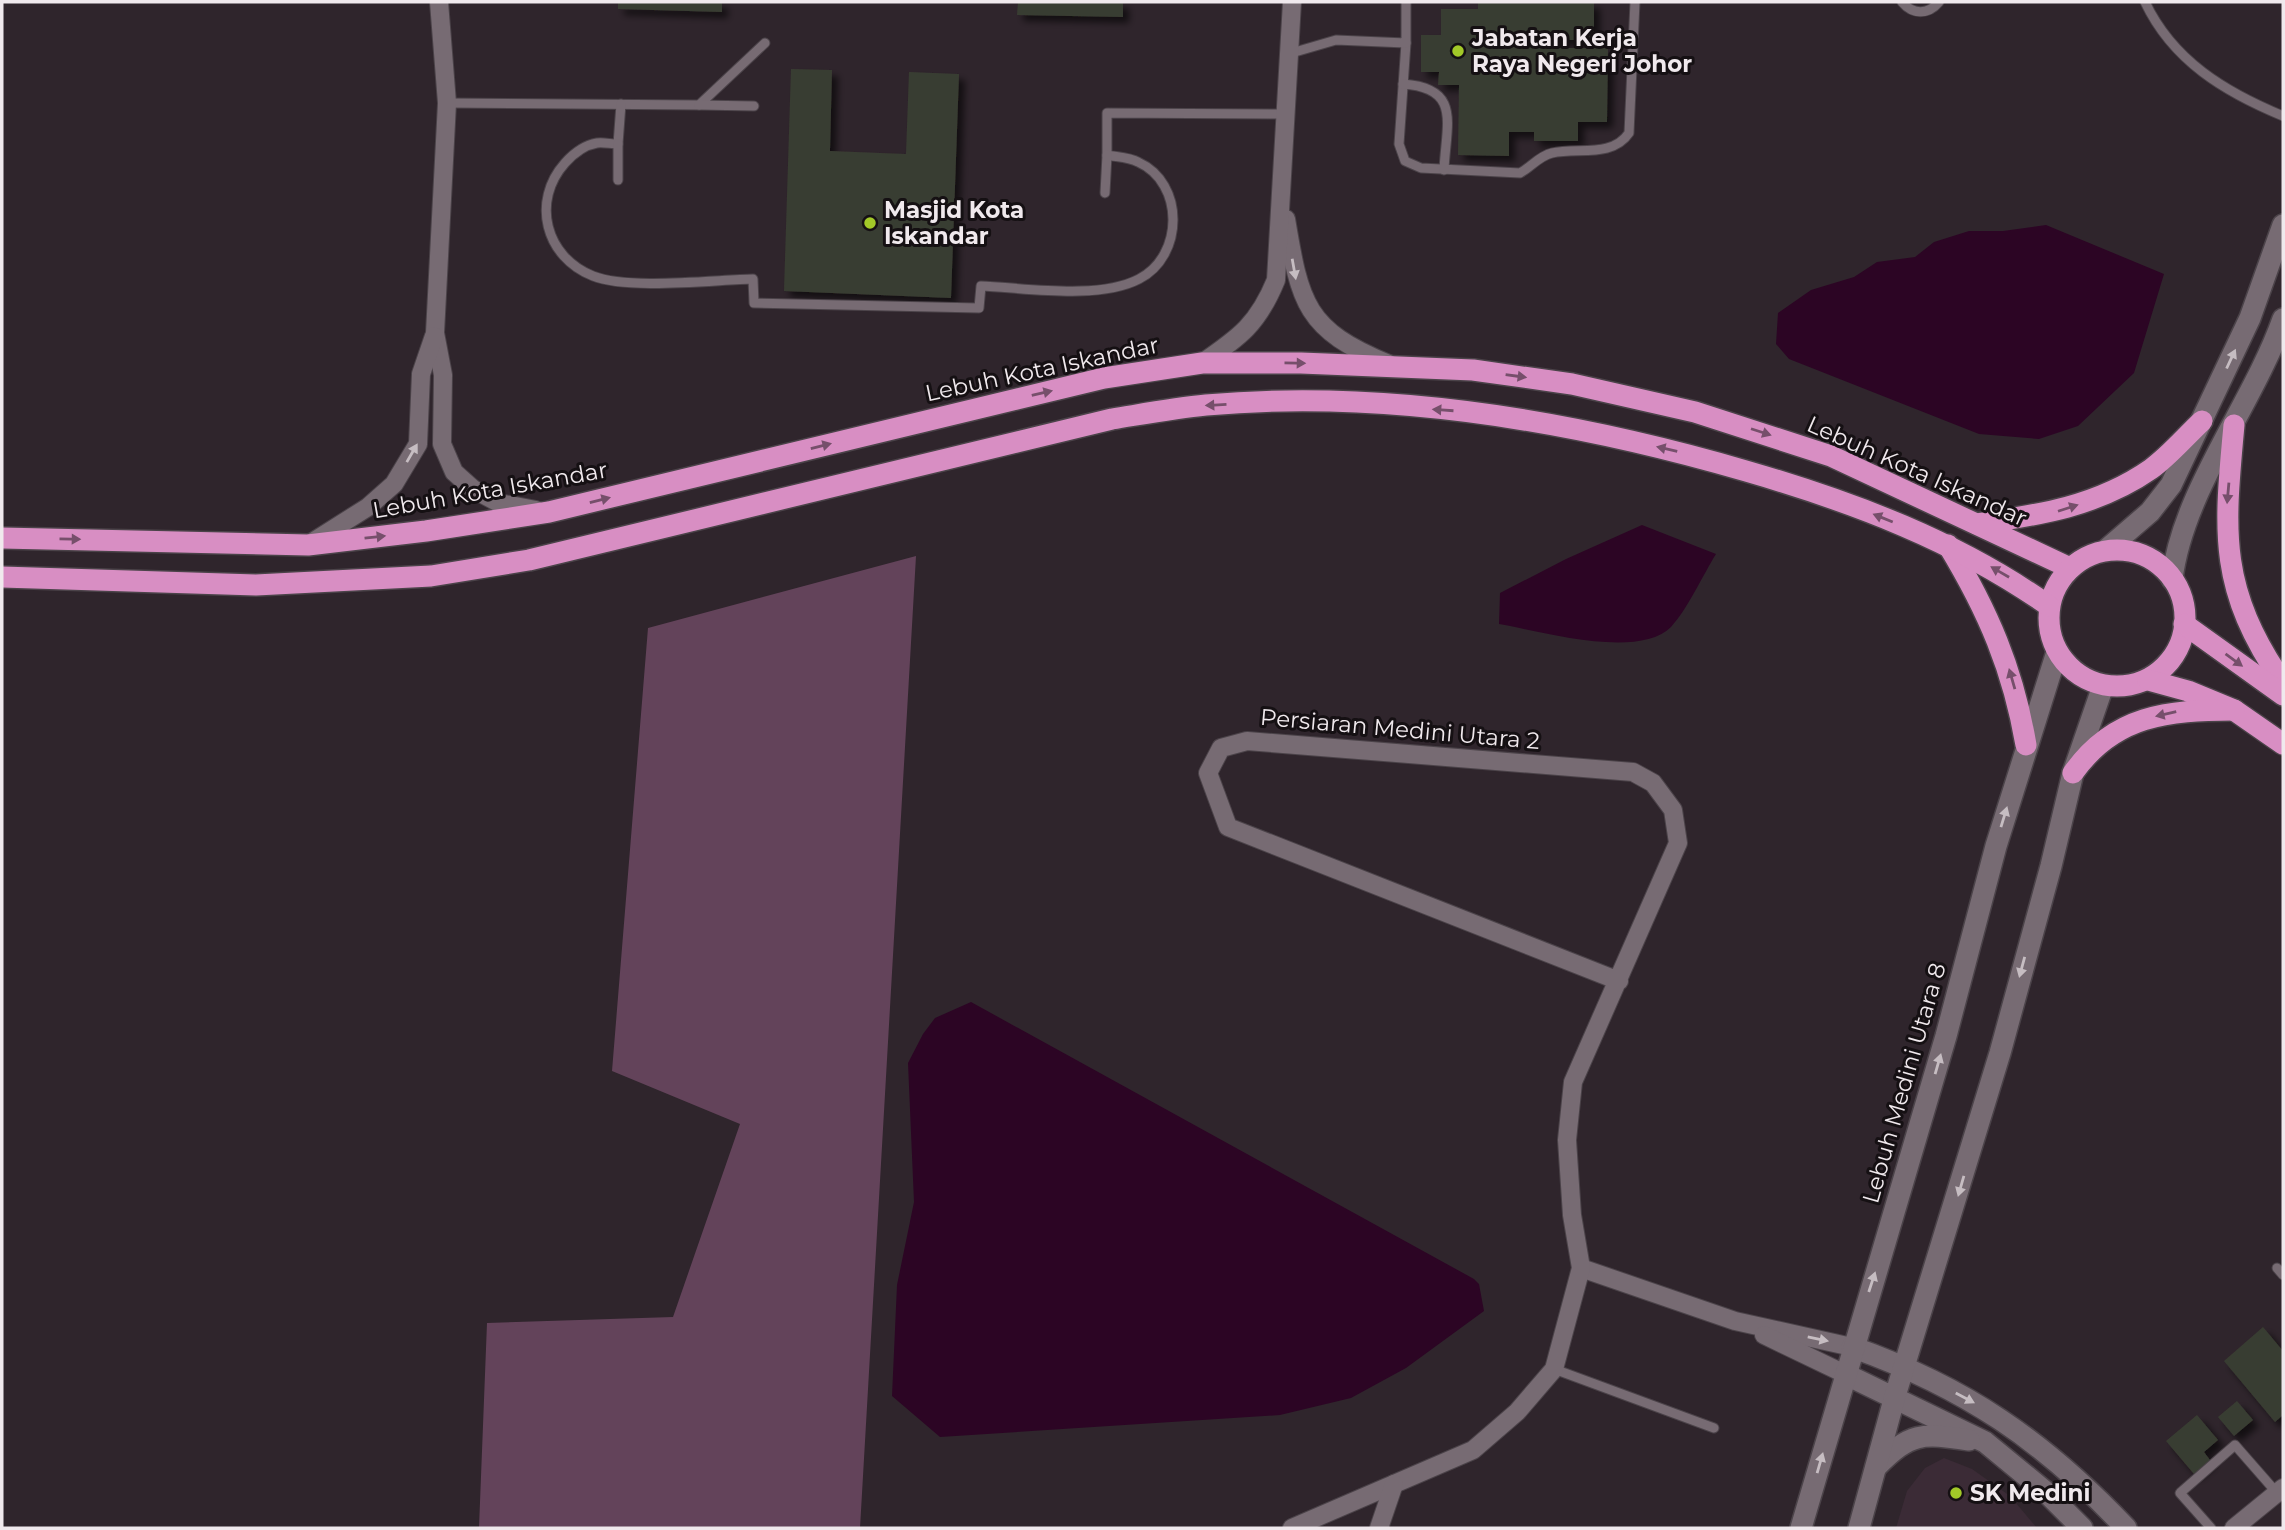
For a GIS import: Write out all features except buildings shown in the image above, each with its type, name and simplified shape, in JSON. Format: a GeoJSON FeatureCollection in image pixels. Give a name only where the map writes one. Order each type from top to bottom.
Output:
{"type":"FeatureCollection","features":[{"type":"Feature","properties":{"kind":"highway","name":"Lebuh Kota Iskandar"},"geometry":{"type":"LineString","coordinates":[[2,538],[308,545],[426,531],[549,512],[1104,378],[1202,363],[1301,363],[1474,370],[1572,384],[1695,412],[1831,456],[2070,568]]}},
{"type":"Feature","properties":{"kind":"highway"},"geometry":{"type":"LineString","coordinates":[[2,577],[256,585],[431,576],[529,560],[1112,419],[1206,405],[1302,401],[1469,412],[1564,425],[1684,453],[1819,492],[1947,543],[2007,576],[2049,606]]}},
{"type":"Feature","properties":{"kind":"highway"},"geometry":{"type":"LineString","coordinates":[[1977,524],[2060,511],[2094,499],[2151,469],[2202,421]]}},
{"type":"Feature","properties":{"kind":"highway"},"geometry":{"type":"LineString","coordinates":[[2234,425],[2226,513],[2231,573],[2266,657],[2283,683]]}},
{"type":"Feature","properties":{"kind":"highway"},"geometry":{"type":"LineString","coordinates":[[1947,543],[2004,652],[2019,704],[2026,745]]}},
{"type":"Feature","properties":{"kind":"highway"},"geometry":{"type":"LineString","coordinates":[[2106,550],[2129,551],[2153,561],[2172,579],[2182,600],[2185,624],[2179,646],[2166,666],[2148,680],[2126,687],[2104,686],[2077,674],[2057,652],[2049,629],[2049,606],[2057,585],[2070,568],[2087,556],[2106,550]]}},
{"type":"Feature","properties":{"kind":"highway"},"geometry":{"type":"LineString","coordinates":[[2185,624],[2283,695]]}},
{"type":"Feature","properties":{"kind":"highway"},"geometry":{"type":"LineString","coordinates":[[2148,680],[2188,691],[2234,710],[2283,744]]}},
{"type":"Feature","properties":{"kind":"highway"},"geometry":{"type":"LineString","coordinates":[[2073,773],[2088,751],[2112,734],[2142,719],[2181,710],[2234,710]]}},
{"type":"Feature","properties":{"kind":"street"},"geometry":{"type":"LineString","coordinates":[[439,2],[447,103],[435,333],[443,375],[442,444],[454,472],[474,489],[499,503],[517,509],[549,512]]}},
{"type":"Feature","properties":{"kind":"street"},"geometry":{"type":"LineString","coordinates":[[1202,363],[1236,340],[1263,310],[1276,279],[1279,177],[1292,2]]}},
{"type":"Feature","properties":{"kind":"street"},"geometry":{"type":"LineString","coordinates":[[1279,177],[1296,279],[1306,304],[1323,326],[1356,351],[1399,368]]}},
{"type":"Feature","properties":{"kind":"street"},"geometry":{"type":"LineString","coordinates":[[2106,550],[2150,512],[2171,485],[2250,318],[2283,225]]}},
{"type":"Feature","properties":{"kind":"street"},"geometry":{"type":"LineString","coordinates":[[2172,579],[2175,551],[2192,508],[2283,319]]}},
{"type":"Feature","properties":{"kind":"street"},"geometry":{"type":"LineString","coordinates":[[308,545],[368,507],[394,484],[418,444],[421,374],[435,333]]}},
{"type":"Feature","properties":{"kind":"street","name":"Lebuh Medini Utara 8"},"geometry":{"type":"LineString","coordinates":[[1801,1528],[1852,1347],[1947,1036],[1996,846],[2057,652]]}},
{"type":"Feature","properties":{"kind":"street"},"geometry":{"type":"LineString","coordinates":[[1859,1528],[1895,1396],[2000,1053],[2051,866],[2073,773],[2104,686]]}},
{"type":"Feature","properties":{"kind":"street","name":"Persiaran Medini Utara 2"},"geometry":{"type":"LineString","coordinates":[[1292,1528],[1473,1450],[1517,1412],[1554,1369],[1581,1268],[1572,1215],[1567,1140],[1573,1082],[1619,981],[1678,843],[1672,810],[1654,783],[1633,772],[1247,741],[1221,748],[1208,773],[1228,827],[1619,981]]}},
{"type":"Feature","properties":{"kind":"street"},"geometry":{"type":"LineString","coordinates":[[1581,1268],[1735,1321],[1852,1347],[1905,1366],[2001,1417],[2069,1469],[2126,1528]]}},
{"type":"Feature","properties":{"kind":"street"},"geometry":{"type":"LineString","coordinates":[[1735,1321],[1895,1396],[1985,1442],[2048,1493],[2082,1528]]}},
{"type":"Feature","properties":{"kind":"street"},"geometry":{"type":"LineString","coordinates":[[1876,1468],[1901,1443],[1919,1437],[1932,1435],[1985,1442]]}},
{"type":"Feature","properties":{"kind":"street"},"geometry":{"type":"LineString","coordinates":[[1379,1528],[1394,1484]]}},
{"type":"Feature","properties":{"kind":"street"},"geometry":{"type":"LineString","coordinates":[[2234,1528],[2280,1490]]}},
{"type":"Feature","properties":{"kind":"lane"},"geometry":{"type":"LineString","coordinates":[[1406,2],[1401,153],[1413,166],[1520,173],[1541,157],[1553,153],[1608,148],[1623,141],[1630,124],[1635,2]]}},
{"type":"Feature","properties":{"kind":"lane"},"geometry":{"type":"LineString","coordinates":[[1902,2],[1912,10],[1920,12],[1931,10],[1939,2]]}},
{"type":"Feature","properties":{"kind":"lane"},"geometry":{"type":"LineString","coordinates":[[2145,2],[2158,30],[2195,67],[2243,100],[2283,116]]}},
{"type":"Feature","properties":{"kind":"lane"},"geometry":{"type":"LineString","coordinates":[[1288,54],[1336,40],[1406,43]]}},
{"type":"Feature","properties":{"kind":"lane"},"geometry":{"type":"LineString","coordinates":[[699,105],[765,43]]}},
{"type":"Feature","properties":{"kind":"lane"},"geometry":{"type":"LineString","coordinates":[[1403,84],[1426,86],[1436,91],[1444,100],[1447,112],[1444,170]]}},
{"type":"Feature","properties":{"kind":"lane"},"geometry":{"type":"LineString","coordinates":[[447,103],[754,106]]}},
{"type":"Feature","properties":{"kind":"lane"},"geometry":{"type":"LineString","coordinates":[[618,180],[621,104]]}},
{"type":"Feature","properties":{"kind":"lane"},"geometry":{"type":"LineString","coordinates":[[1105,193],[1107,113],[1285,114]]}},
{"type":"Feature","properties":{"kind":"lane"},"geometry":{"type":"LineString","coordinates":[[618,144],[596,143],[574,154],[549,186],[544,208],[549,231],[559,254],[595,277],[629,282],[753,279],[754,303],[966,308],[979,308],[981,286],[1105,290],[1139,279],[1156,268],[1174,231],[1172,208],[1165,187],[1154,173],[1137,161],[1107,155]]}},
{"type":"Feature","properties":{"kind":"lane"},"geometry":{"type":"LineString","coordinates":[[1554,1369],[1714,1428]]}},
{"type":"Feature","properties":{"kind":"lane"},"geometry":{"type":"LineString","coordinates":[[2211,1528],[2180,1493],[2235,1445],[2280,1490]]}},
{"type":"Feature","properties":{"kind":"shaded area"},"geometry":{"type":"Polygon","coordinates":[[[2046,225],[2164,274],[2134,373],[2078,426],[2039,439],[1979,434],[1789,359],[1776,344],[1778,313],[1811,290],[1854,277],[1877,262],[1915,257],[1934,242],[1969,231],[2003,231],[2046,225]]]}},
{"type":"Feature","properties":{"kind":"shaded area"},"geometry":{"type":"Polygon","coordinates":[[[1642,525],[1716,554],[1689,602],[1671,627],[1656,637],[1613,642],[1563,637],[1499,624],[1500,593],[1566,559],[1642,525]]]}},
{"type":"Feature","properties":{"kind":"shaded area"},"geometry":{"type":"Polygon","coordinates":[[[916,556],[860,1528],[479,1528],[487,1323],[673,1317],[740,1124],[612,1071],[648,628],[916,556]]]}},
{"type":"Feature","properties":{"kind":"shaded area"},"geometry":{"type":"Polygon","coordinates":[[[971,1002],[1474,1279],[1479,1284],[1484,1311],[1406,1368],[1351,1398],[1280,1415],[940,1437],[892,1396],[897,1285],[914,1202],[908,1063],[935,1018],[971,1002]]]}},
{"type":"Feature","properties":{"kind":"shaded area","name":"SK Medini"},"geometry":{"type":"Polygon","coordinates":[[[1944,1458],[1972,1469],[2010,1496],[2037,1528],[1896,1528],[1907,1491],[1925,1468],[1944,1458]]]}},
{"type":"Feature","properties":{"kind":"place","name":"Jabatan Kerja Raya Negeri Johor"},"geometry":{"type":"Point","coordinates":[1458,51]}},
{"type":"Feature","properties":{"kind":"place","name":"Masjid Kota Iskandar"},"geometry":{"type":"Point","coordinates":[870,223]}},
{"type":"Feature","properties":{"kind":"place","name":"SK Medini"},"geometry":{"type":"Point","coordinates":[1956,1493]}}]}
